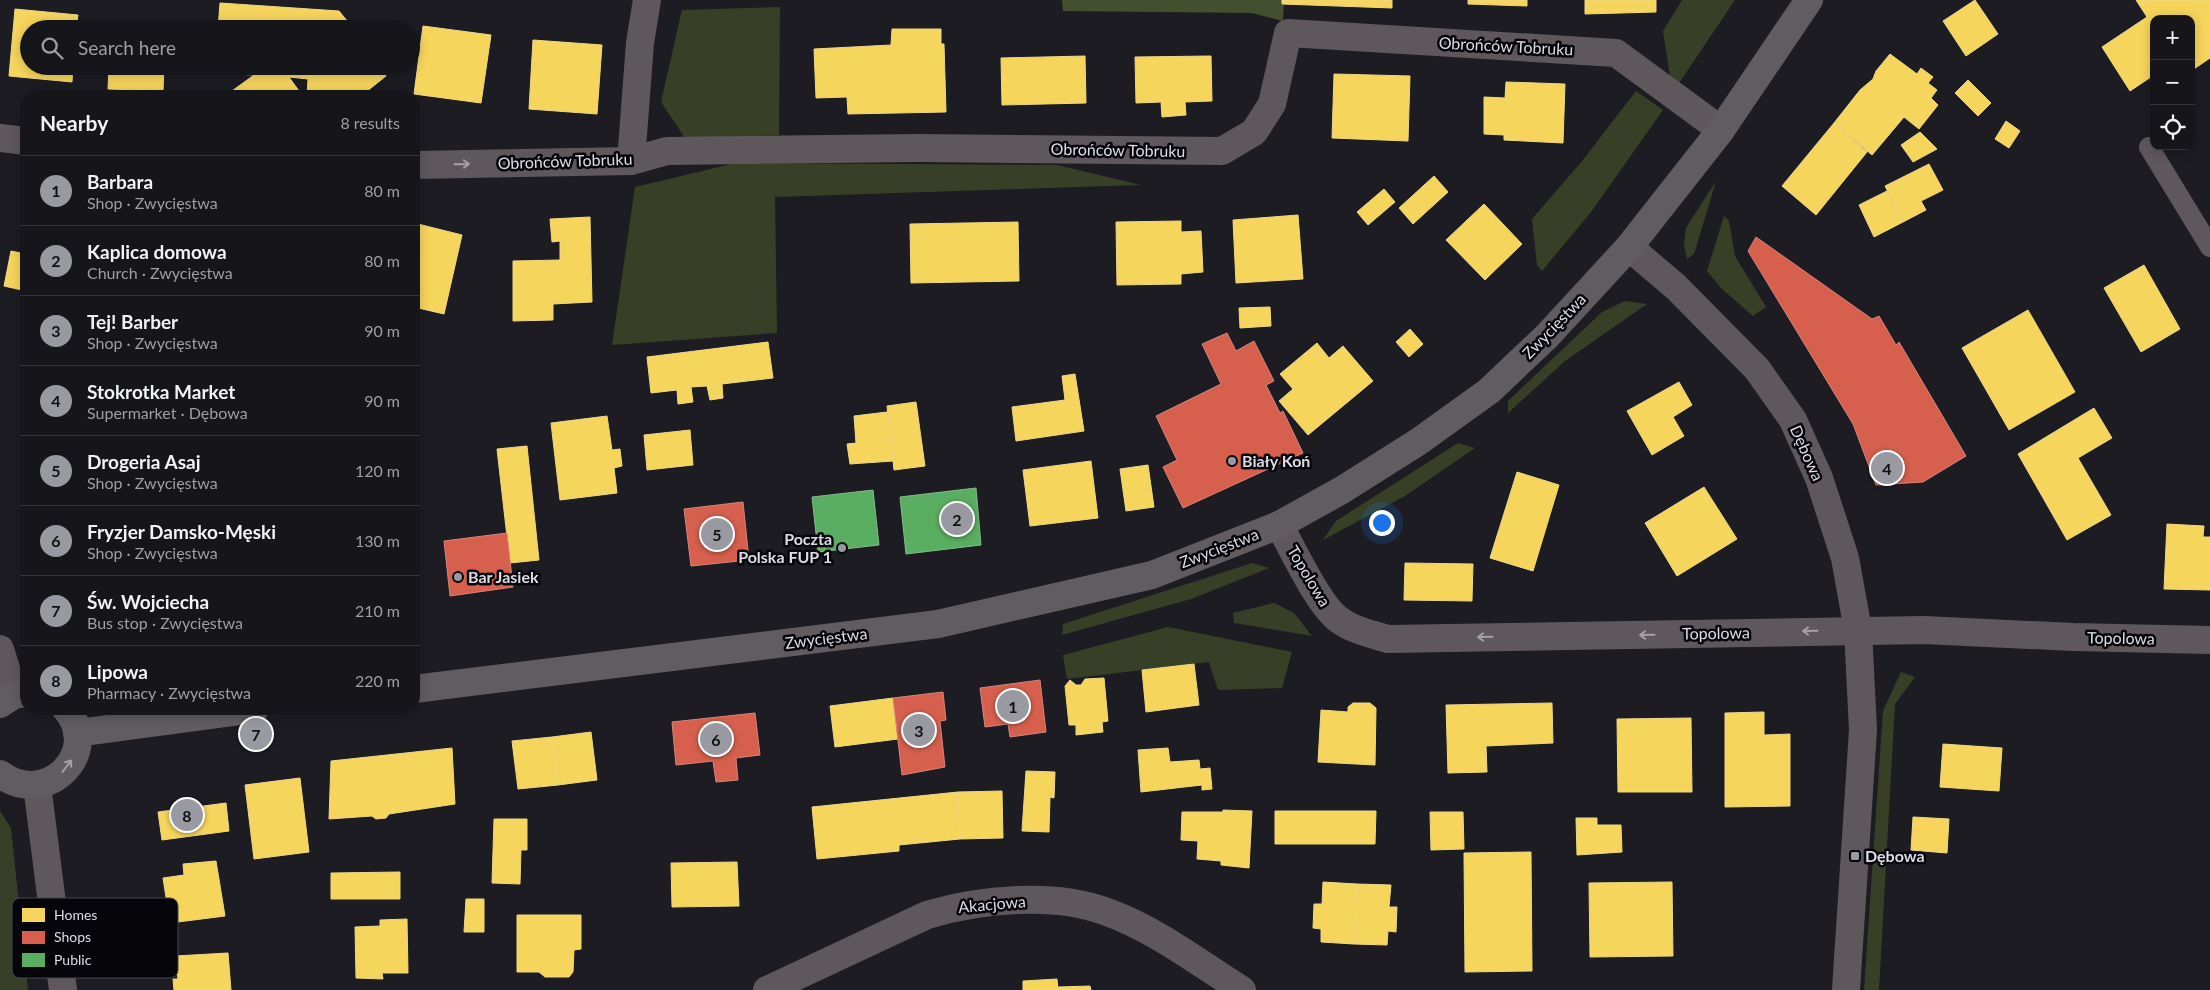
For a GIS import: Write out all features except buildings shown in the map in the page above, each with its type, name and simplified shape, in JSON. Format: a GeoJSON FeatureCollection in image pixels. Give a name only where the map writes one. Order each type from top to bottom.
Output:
{"type":"FeatureCollection","features":[{"type":"Feature","properties":{"kind":"main road","name":"Zwycięstwa"},"geometry":{"type":"LineString","coordinates":[[420,688],[938,624],[1152,575],[1279,525],[1342,490],[1418,442],[1489,391],[1546,336],[1628,247],[1721,130],[1809,0]]}},
{"type":"Feature","properties":{"kind":"main road"},"geometry":{"type":"LineString","coordinates":[[0,774],[16,784],[37,785],[57,778],[71,763],[78,743],[72,721],[164,715]]}},
{"type":"Feature","properties":{"kind":"street"},"geometry":{"type":"LineString","coordinates":[[631,161],[640,43],[647,0]]}},
{"type":"Feature","properties":{"kind":"street","name":"Obrońców Tobruku"},"geometry":{"type":"LineString","coordinates":[[420,165],[631,161],[667,151],[918,148],[1222,151],[1254,132],[1272,104],[1288,33],[1616,52],[1721,130]]}},
{"type":"Feature","properties":{"kind":"street"},"geometry":{"type":"LineString","coordinates":[[0,138],[20,140]]}},
{"type":"Feature","properties":{"kind":"street","name":"Dębowa"},"geometry":{"type":"LineString","coordinates":[[1628,247],[1676,287],[1757,369],[1793,420],[1820,478],[1845,558],[1858,630],[1863,730],[1846,990]]}},
{"type":"Feature","properties":{"kind":"street","name":"Topolowa"},"geometry":{"type":"LineString","coordinates":[[1279,525],[1324,605],[1338,619],[1354,629],[1388,639],[1924,630],[2074,637],[2210,640]]}},
{"type":"Feature","properties":{"kind":"street"},"geometry":{"type":"LineString","coordinates":[[0,649],[14,697]]}},
{"type":"Feature","properties":{"kind":"street"},"geometry":{"type":"LineString","coordinates":[[37,785],[51,898]]}},
{"type":"Feature","properties":{"kind":"street","name":"Akacjowa"},"geometry":{"type":"LineString","coordinates":[[767,990],[927,914],[955,906],[1017,899],[1072,903],[1106,911],[1139,925],[1242,990]]}},
{"type":"Feature","properties":{"kind":"lane"},"geometry":{"type":"LineString","coordinates":[[2148,147],[2210,246]]}},
{"type":"Feature","properties":{"kind":"green space"},"geometry":{"type":"Polygon","coordinates":[[[1062,0],[1284,0],[1283,21],[1252,13],[1063,11],[1062,0]]]}},
{"type":"Feature","properties":{"kind":"green space"},"geometry":{"type":"Polygon","coordinates":[[[1682,0],[1735,0],[1679,83],[1670,76],[1663,31],[1682,0]]]}},
{"type":"Feature","properties":{"kind":"green space"},"geometry":{"type":"Polygon","coordinates":[[[780,7],[779,135],[685,138],[661,102],[682,10],[780,7]]]}},
{"type":"Feature","properties":{"kind":"green space"},"geometry":{"type":"Polygon","coordinates":[[[1636,91],[1663,110],[1591,212],[1542,271],[1537,265],[1532,219],[1583,160],[1636,91]]]}},
{"type":"Feature","properties":{"kind":"green space"},"geometry":{"type":"Polygon","coordinates":[[[736,163],[1057,165],[1141,185],[775,197],[777,333],[612,345],[635,187],[736,163]]]}},
{"type":"Feature","properties":{"kind":"green space"},"geometry":{"type":"Polygon","coordinates":[[[1716,181],[1694,254],[1687,259],[1684,245],[1686,228],[1716,181]]]}},
{"type":"Feature","properties":{"kind":"green space"},"geometry":{"type":"Polygon","coordinates":[[[1724,216],[1729,221],[1735,256],[1766,307],[1753,316],[1721,288],[1707,271],[1724,216]]]}},
{"type":"Feature","properties":{"kind":"green space"},"geometry":{"type":"Polygon","coordinates":[[[1625,301],[1647,304],[1565,361],[1508,413],[1508,401],[1602,312],[1625,301]]]}},
{"type":"Feature","properties":{"kind":"green space"},"geometry":{"type":"Polygon","coordinates":[[[1458,443],[1475,448],[1405,496],[1323,540],[1336,521],[1458,443]]]}},
{"type":"Feature","properties":{"kind":"green space"},"geometry":{"type":"Polygon","coordinates":[[[1252,563],[1269,568],[1191,599],[1062,635],[1063,624],[1252,563]]]}},
{"type":"Feature","properties":{"kind":"green space"},"geometry":{"type":"Polygon","coordinates":[[[1274,603],[1294,613],[1312,636],[1234,623],[1233,613],[1274,603]]]}},
{"type":"Feature","properties":{"kind":"green space"},"geometry":{"type":"Polygon","coordinates":[[[1168,627],[1292,652],[1282,688],[1218,690],[1209,662],[1067,679],[1063,655],[1168,627]]]}},
{"type":"Feature","properties":{"kind":"green space"},"geometry":{"type":"Polygon","coordinates":[[[1901,672],[1915,677],[1895,704],[1879,990],[1864,990],[1883,711],[1901,672]]]}},
{"type":"Feature","properties":{"kind":"green space"},"geometry":{"type":"Polygon","coordinates":[[[0,811],[11,828],[18,898],[12,898],[12,978],[27,978],[28,990],[0,990],[0,811]]]}},
{"type":"Feature","properties":{"kind":"place","name":"Biały Koń"},"geometry":{"type":"Point","coordinates":[1232,461]}},
{"type":"Feature","properties":{"kind":"place","name":"Stokrotka Market"},"geometry":{"type":"Point","coordinates":[1887,468]}},
{"type":"Feature","properties":{"kind":"place","name":"Kaplica domowa"},"geometry":{"type":"Point","coordinates":[957,519]}},
{"type":"Feature","properties":{"kind":"place","name":"Drogeria Asaj"},"geometry":{"type":"Point","coordinates":[717,534]}},
{"type":"Feature","properties":{"kind":"place","name":"Poczta Polska FUP 1"},"geometry":{"type":"Point","coordinates":[842,548]}},
{"type":"Feature","properties":{"kind":"place","name":"Bar Jasiek"},"geometry":{"type":"Point","coordinates":[458,577]}},
{"type":"Feature","properties":{"kind":"place","name":"Barbara"},"geometry":{"type":"Point","coordinates":[1013,706]}},
{"type":"Feature","properties":{"kind":"place","name":"Tej! Barber"},"geometry":{"type":"Point","coordinates":[919,730]}},
{"type":"Feature","properties":{"kind":"place","name":"Św. Wojciecha"},"geometry":{"type":"Point","coordinates":[256,734]}},
{"type":"Feature","properties":{"kind":"place","name":"Fryzjer Damsko-Męski"},"geometry":{"type":"Point","coordinates":[716,739]}},
{"type":"Feature","properties":{"kind":"place","name":"Lipowa"},"geometry":{"type":"Point","coordinates":[187,815]}},
{"type":"Feature","properties":{"kind":"place","name":"Dębowa"},"geometry":{"type":"Point","coordinates":[1855,856]}}]}
